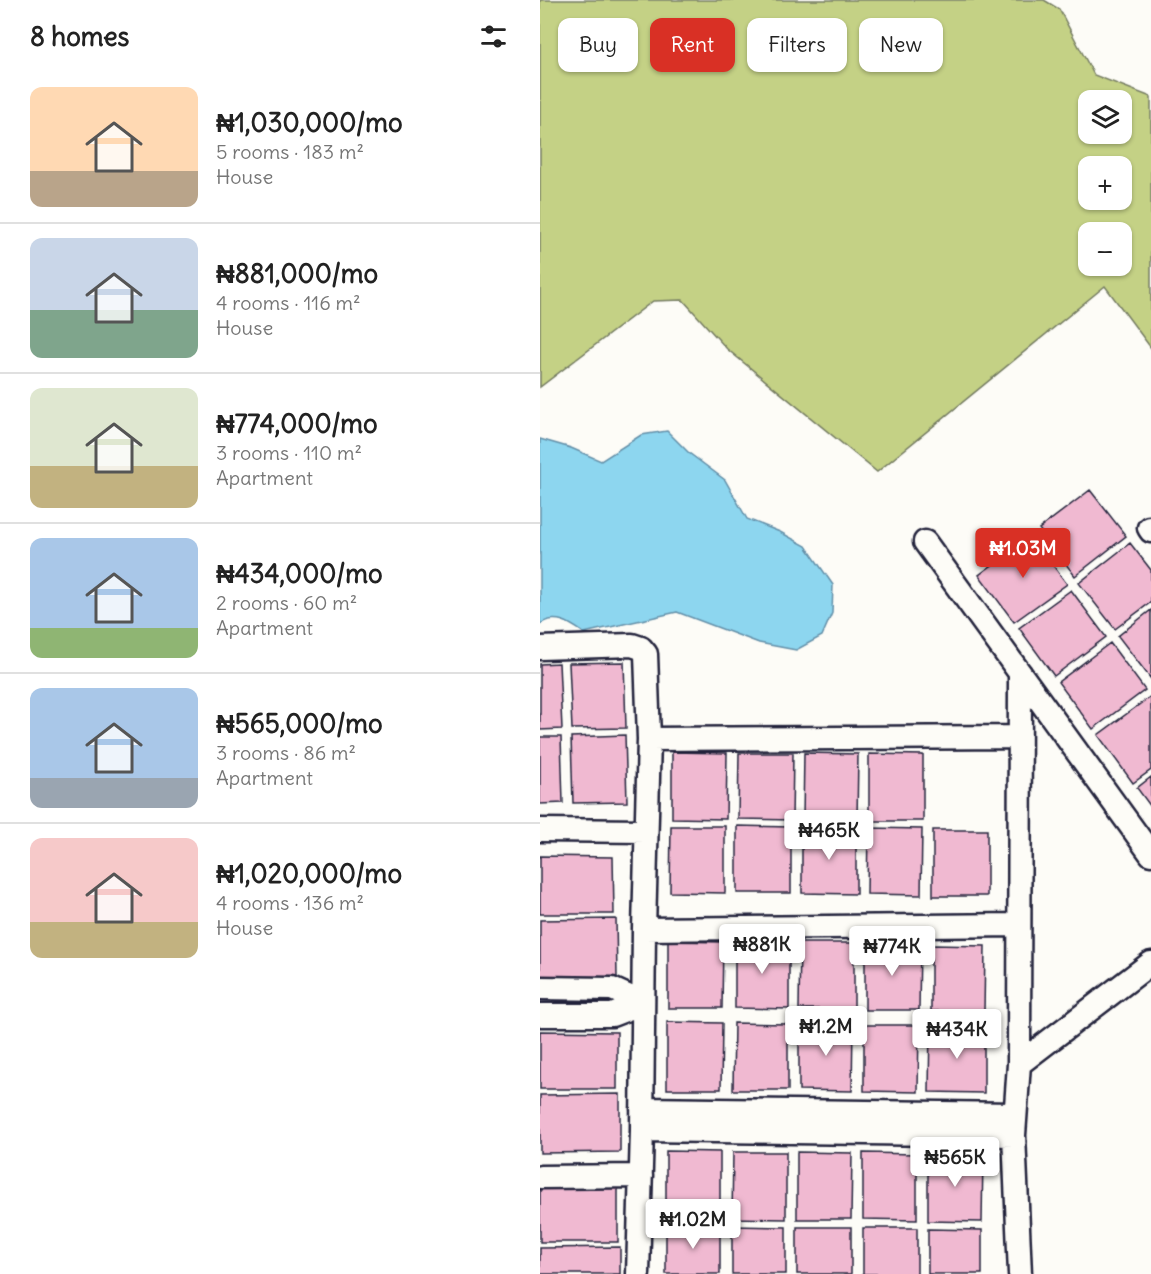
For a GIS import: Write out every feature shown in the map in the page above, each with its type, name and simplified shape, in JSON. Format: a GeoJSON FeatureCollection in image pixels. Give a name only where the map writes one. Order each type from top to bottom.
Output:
{"type":"FeatureCollection","features":[{"type":"Feature","properties":{"kind":"street"},"geometry":{"type":"LineString","coordinates":[[925,542],[1151,854]]}},
{"type":"Feature","properties":{"kind":"street"},"geometry":{"type":"LineString","coordinates":[[540,648],[632,645],[641,648],[646,654],[649,740],[638,1274]]}},
{"type":"Feature","properties":{"kind":"street"},"geometry":{"type":"LineString","coordinates":[[1020,673],[1019,1064],[1015,1124],[1020,1274]]}},
{"type":"Feature","properties":{"kind":"street"},"geometry":{"type":"LineString","coordinates":[[649,740],[1019,737]]}},
{"type":"Feature","properties":{"kind":"street"},"geometry":{"type":"LineString","coordinates":[[540,830],[646,831]]}},
{"type":"Feature","properties":{"kind":"street"},"geometry":{"type":"LineString","coordinates":[[644,930],[1019,925]]}},
{"type":"Feature","properties":{"kind":"street"},"geometry":{"type":"LineString","coordinates":[[1019,1064],[1151,963]]}},
{"type":"Feature","properties":{"kind":"street"},"geometry":{"type":"LineString","coordinates":[[540,988],[612,989],[643,1003]]}},
{"type":"Feature","properties":{"kind":"street"},"geometry":{"type":"LineString","coordinates":[[540,1015],[612,1015],[643,1003]]}},
{"type":"Feature","properties":{"kind":"street"},"geometry":{"type":"LineString","coordinates":[[642,1119],[1015,1124]]}},
{"type":"Feature","properties":{"kind":"street"},"geometry":{"type":"LineString","coordinates":[[540,1177],[641,1176]]}},
{"type":"Feature","properties":{"kind":"green space"},"geometry":{"type":"Polygon","coordinates":[[[540,0],[1044,0],[1059,9],[1094,75],[1151,97],[1151,348],[1105,286],[877,472],[727,349],[683,300],[653,301],[540,387],[540,0]]]}},
{"type":"Feature","properties":{"kind":"water"},"geometry":{"type":"Polygon","coordinates":[[[667,431],[689,453],[725,480],[747,519],[780,532],[806,546],[833,585],[832,613],[822,636],[796,650],[759,643],[677,612],[584,633],[563,621],[552,620],[540,624],[540,439],[571,448],[601,461],[641,435],[667,431]]]}},
{"type":"Feature","properties":{"kind":"building"},"geometry":{"type":"Polygon","coordinates":[[[1090,490],[1126,536],[1075,576],[1039,529],[1090,490]]]}},
{"type":"Feature","properties":{"kind":"building"},"geometry":{"type":"Polygon","coordinates":[[[1031,536],[1067,584],[1014,622],[979,575],[1031,536]]]}},
{"type":"Feature","properties":{"kind":"building"},"geometry":{"type":"Polygon","coordinates":[[[1130,543],[1151,570],[1151,602],[1115,629],[1079,583],[1130,543]]]}},
{"type":"Feature","properties":{"kind":"building"},"geometry":{"type":"Polygon","coordinates":[[[1071,590],[1106,637],[1054,676],[1019,628],[1071,590]]]}},
{"type":"Feature","properties":{"kind":"building"},"geometry":{"type":"Polygon","coordinates":[[[1151,610],[1151,679],[1118,636],[1151,610]]]}},
{"type":"Feature","properties":{"kind":"building"},"geometry":{"type":"Polygon","coordinates":[[[1110,643],[1145,690],[1093,729],[1058,682],[1110,643]]]}},
{"type":"Feature","properties":{"kind":"building"},"geometry":{"type":"Polygon","coordinates":[[[624,662],[626,728],[572,729],[569,663],[624,662]]]}},
{"type":"Feature","properties":{"kind":"building"},"geometry":{"type":"Polygon","coordinates":[[[559,663],[562,729],[540,730],[540,664],[559,663]]]}},
{"type":"Feature","properties":{"kind":"building"},"geometry":{"type":"Polygon","coordinates":[[[1151,696],[1151,770],[1133,783],[1098,735],[1151,696]]]}},
{"type":"Feature","properties":{"kind":"building"},"geometry":{"type":"Polygon","coordinates":[[[625,735],[627,802],[573,803],[571,737],[625,735]]]}},
{"type":"Feature","properties":{"kind":"building"},"geometry":{"type":"Polygon","coordinates":[[[540,737],[561,737],[563,803],[540,804],[540,737]]]}},
{"type":"Feature","properties":{"kind":"building"},"geometry":{"type":"Polygon","coordinates":[[[672,752],[727,753],[726,819],[672,818],[672,752]]]}},
{"type":"Feature","properties":{"kind":"building"},"geometry":{"type":"Polygon","coordinates":[[[739,753],[793,753],[792,820],[738,819],[739,753]]]}},
{"type":"Feature","properties":{"kind":"building"},"geometry":{"type":"Polygon","coordinates":[[[804,753],[858,754],[857,820],[803,820],[804,753]]]}},
{"type":"Feature","properties":{"kind":"building"},"geometry":{"type":"Polygon","coordinates":[[[869,754],[923,755],[923,821],[869,821],[869,754]]]}},
{"type":"Feature","properties":{"kind":"building"},"geometry":{"type":"Polygon","coordinates":[[[1151,777],[1151,807],[1137,788],[1151,777]]]}},
{"type":"Feature","properties":{"kind":"building"},"geometry":{"type":"Polygon","coordinates":[[[671,826],[725,826],[725,893],[670,892],[671,826]]]}},
{"type":"Feature","properties":{"kind":"building"},"geometry":{"type":"Polygon","coordinates":[[[737,826],[791,827],[791,893],[737,893],[737,826]]]}},
{"type":"Feature","properties":{"kind":"building"},"geometry":{"type":"Polygon","coordinates":[[[802,827],[856,828],[856,894],[802,893],[802,827]]]}},
{"type":"Feature","properties":{"kind":"building"},"geometry":{"type":"Polygon","coordinates":[[[868,828],[922,829],[921,895],[867,894],[868,828]]]}},
{"type":"Feature","properties":{"kind":"building"},"geometry":{"type":"Polygon","coordinates":[[[933,830],[987,830],[987,896],[933,896],[933,830]]]}},
{"type":"Feature","properties":{"kind":"building"},"geometry":{"type":"Polygon","coordinates":[[[540,856],[613,857],[614,914],[540,914],[540,856]]]}},
{"type":"Feature","properties":{"kind":"building"},"geometry":{"type":"Polygon","coordinates":[[[616,919],[617,978],[540,978],[540,920],[616,919]]]}},
{"type":"Feature","properties":{"kind":"building"},"geometry":{"type":"Polygon","coordinates":[[[668,941],[723,942],[722,1008],[668,1008],[668,941]]]}},
{"type":"Feature","properties":{"kind":"building"},"geometry":{"type":"Polygon","coordinates":[[[735,942],[789,942],[789,1009],[735,1008],[735,942]]]}},
{"type":"Feature","properties":{"kind":"building"},"geometry":{"type":"Polygon","coordinates":[[[800,943],[854,943],[854,1009],[799,1009],[800,943]]]}},
{"type":"Feature","properties":{"kind":"building"},"geometry":{"type":"Polygon","coordinates":[[[865,943],[920,944],[919,1010],[865,1010],[865,943]]]}},
{"type":"Feature","properties":{"kind":"building"},"geometry":{"type":"Polygon","coordinates":[[[931,945],[985,946],[984,1012],[931,1011],[931,945]]]}},
{"type":"Feature","properties":{"kind":"building"},"geometry":{"type":"Polygon","coordinates":[[[667,1022],[722,1023],[721,1089],[667,1089],[667,1022]]]}},
{"type":"Feature","properties":{"kind":"building"},"geometry":{"type":"Polygon","coordinates":[[[734,1023],[788,1024],[788,1090],[733,1090],[734,1023]]]}},
{"type":"Feature","properties":{"kind":"building"},"geometry":{"type":"Polygon","coordinates":[[[799,1024],[853,1024],[852,1091],[799,1090],[799,1024]]]}},
{"type":"Feature","properties":{"kind":"building"},"geometry":{"type":"Polygon","coordinates":[[[864,1025],[919,1025],[918,1092],[864,1091],[864,1025]]]}},
{"type":"Feature","properties":{"kind":"building"},"geometry":{"type":"Polygon","coordinates":[[[930,1026],[984,1027],[984,1093],[929,1092],[930,1026]]]}},
{"type":"Feature","properties":{"kind":"building"},"geometry":{"type":"Polygon","coordinates":[[[540,1031],[617,1032],[617,1089],[540,1089],[540,1031]]]}},
{"type":"Feature","properties":{"kind":"building"},"geometry":{"type":"Polygon","coordinates":[[[620,1094],[620,1152],[540,1153],[540,1095],[620,1094]]]}},
{"type":"Feature","properties":{"kind":"building"},"geometry":{"type":"Polygon","coordinates":[[[666,1151],[720,1152],[720,1218],[666,1217],[666,1151]]]}},
{"type":"Feature","properties":{"kind":"building"},"geometry":{"type":"Polygon","coordinates":[[[733,1152],[786,1152],[786,1219],[732,1218],[733,1152]]]}},
{"type":"Feature","properties":{"kind":"building"},"geometry":{"type":"Polygon","coordinates":[[[797,1152],[852,1153],[851,1219],[797,1219],[797,1152]]]}},
{"type":"Feature","properties":{"kind":"building"},"geometry":{"type":"Polygon","coordinates":[[[863,1153],[917,1154],[917,1220],[863,1219],[863,1153]]]}},
{"type":"Feature","properties":{"kind":"building"},"geometry":{"type":"Polygon","coordinates":[[[928,1155],[983,1155],[982,1222],[928,1221],[928,1155]]]}},
{"type":"Feature","properties":{"kind":"building"},"geometry":{"type":"Polygon","coordinates":[[[540,1184],[618,1184],[618,1242],[540,1242],[540,1184]]]}},
{"type":"Feature","properties":{"kind":"building"},"geometry":{"type":"Polygon","coordinates":[[[666,1226],[720,1226],[720,1274],[666,1274],[666,1226]]]}},
{"type":"Feature","properties":{"kind":"building"},"geometry":{"type":"Polygon","coordinates":[[[732,1226],[786,1227],[786,1274],[732,1274],[732,1226]]]}},
{"type":"Feature","properties":{"kind":"building"},"geometry":{"type":"Polygon","coordinates":[[[797,1227],[851,1227],[851,1274],[797,1274],[797,1227]]]}},
{"type":"Feature","properties":{"kind":"building"},"geometry":{"type":"Polygon","coordinates":[[[863,1228],[917,1228],[917,1274],[863,1274],[863,1228]]]}},
{"type":"Feature","properties":{"kind":"building"},"geometry":{"type":"Polygon","coordinates":[[[928,1229],[982,1230],[982,1274],[928,1274],[928,1229]]]}},
{"type":"Feature","properties":{"kind":"building"},"geometry":{"type":"Polygon","coordinates":[[[620,1247],[620,1274],[540,1274],[540,1248],[620,1247]]]}}]}
